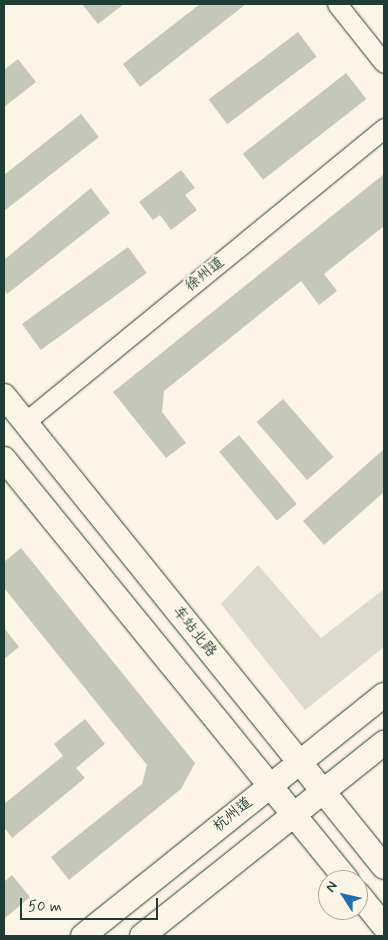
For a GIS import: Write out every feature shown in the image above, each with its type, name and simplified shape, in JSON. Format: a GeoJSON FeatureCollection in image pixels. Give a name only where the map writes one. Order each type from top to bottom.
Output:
{"type":"FeatureCollection","features":[{"type":"Feature","properties":{"kind":"main road","name":"车站北路"},"geometry":{"type":"LineString","coordinates":[[4,396],[384,867]]}},
{"type":"Feature","properties":{"kind":"main road"},"geometry":{"type":"LineString","coordinates":[[4,459],[338,870]]}},
{"type":"Feature","properties":{"kind":"main road","name":"杭州道"},"geometry":{"type":"LineString","coordinates":[[83,936],[384,694]]}},
{"type":"Feature","properties":{"kind":"main road"},"geometry":{"type":"LineString","coordinates":[[142,936],[384,743]]}},
{"type":"Feature","properties":{"kind":"main road"},"geometry":{"type":"LineString","coordinates":[[368,906],[384,926]]}},
{"type":"Feature","properties":{"kind":"street"},"geometry":{"type":"LineString","coordinates":[[337,4],[384,63]]}},
{"type":"Feature","properties":{"kind":"street","name":"徐州道"},"geometry":{"type":"LineString","coordinates":[[25,422],[384,128]]}},
{"type":"Feature","properties":{"kind":"shaded area"},"geometry":{"type":"Polygon","coordinates":[[[258,565],[321,638],[384,589],[384,647],[305,710],[221,604],[258,565]]]}},
{"type":"Feature","properties":{"kind":"building"},"geometry":{"type":"Polygon","coordinates":[[[82,4],[124,4],[98,24],[82,4]]]}},
{"type":"Feature","properties":{"kind":"building"},"geometry":{"type":"Polygon","coordinates":[[[200,4],[246,4],[140,87],[123,64],[200,4]]]}},
{"type":"Feature","properties":{"kind":"building"},"geometry":{"type":"Polygon","coordinates":[[[298,32],[317,57],[227,124],[209,99],[298,32]]]}},
{"type":"Feature","properties":{"kind":"building"},"geometry":{"type":"Polygon","coordinates":[[[18,59],[36,82],[4,107],[4,70],[18,59]]]}},
{"type":"Feature","properties":{"kind":"building"},"geometry":{"type":"Polygon","coordinates":[[[346,73],[366,99],[263,180],[243,154],[346,73]]]}},
{"type":"Feature","properties":{"kind":"building"},"geometry":{"type":"Polygon","coordinates":[[[81,114],[99,137],[4,211],[4,175],[81,114]]]}},
{"type":"Feature","properties":{"kind":"building"},"geometry":{"type":"Polygon","coordinates":[[[181,170],[195,188],[185,195],[197,210],[171,230],[160,215],[153,220],[139,202],[181,170]]]}},
{"type":"Feature","properties":{"kind":"building"},"geometry":{"type":"Polygon","coordinates":[[[384,174],[384,226],[324,274],[337,291],[319,305],[301,281],[164,391],[162,412],[186,443],[166,458],[113,392],[384,174]]]}},
{"type":"Feature","properties":{"kind":"building"},"geometry":{"type":"Polygon","coordinates":[[[91,188],[110,213],[7,294],[4,289],[4,260],[91,188]]]}},
{"type":"Feature","properties":{"kind":"building"},"geometry":{"type":"Polygon","coordinates":[[[128,247],[147,273],[41,350],[22,324],[128,247]]]}},
{"type":"Feature","properties":{"kind":"building"},"geometry":{"type":"Polygon","coordinates":[[[283,399],[334,457],[307,480],[257,422],[283,399]]]}},
{"type":"Feature","properties":{"kind":"building"},"geometry":{"type":"Polygon","coordinates":[[[239,435],[297,504],[277,521],[219,452],[239,435]]]}},
{"type":"Feature","properties":{"kind":"building"},"geometry":{"type":"Polygon","coordinates":[[[384,449],[384,492],[324,545],[303,521],[384,449]]]}},
{"type":"Feature","properties":{"kind":"building"},"geometry":{"type":"Polygon","coordinates":[[[21,548],[195,763],[181,789],[69,880],[51,857],[142,784],[147,765],[4,588],[4,562],[21,548]]]}},
{"type":"Feature","properties":{"kind":"building"},"geometry":{"type":"Polygon","coordinates":[[[4,628],[19,647],[4,659],[4,628]]]}},
{"type":"Feature","properties":{"kind":"building"},"geometry":{"type":"Polygon","coordinates":[[[85,719],[105,744],[76,768],[85,778],[12,838],[4,827],[4,804],[63,756],[54,744],[85,719]]]}},
{"type":"Feature","properties":{"kind":"building"},"geometry":{"type":"Polygon","coordinates":[[[12,875],[30,897],[4,919],[4,882],[12,875]]]}}]}
